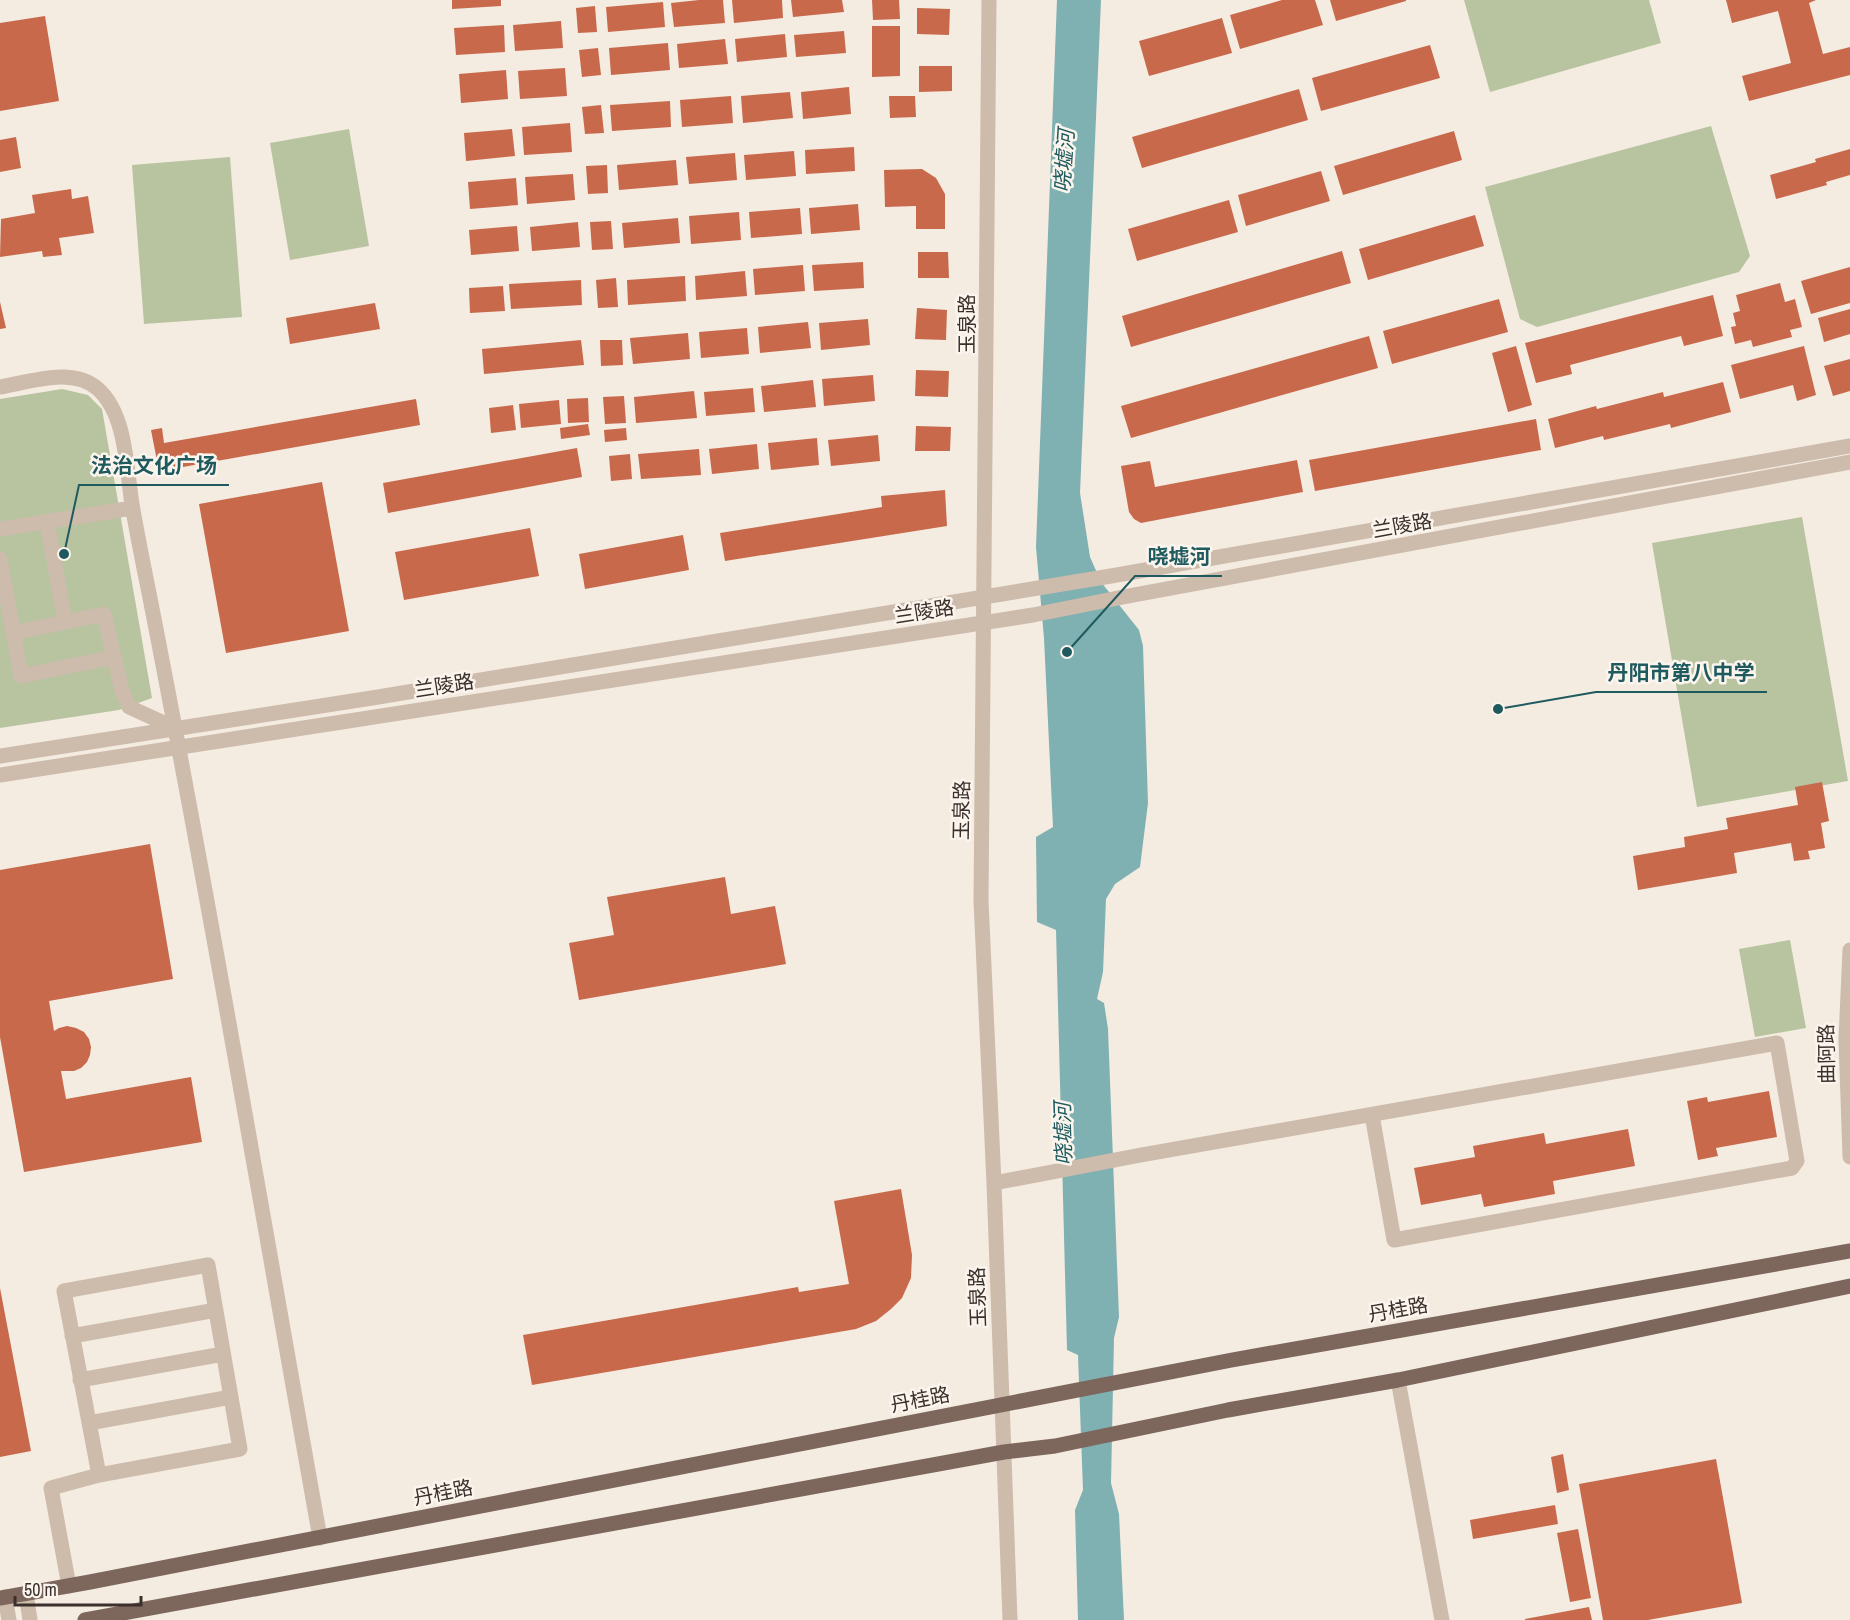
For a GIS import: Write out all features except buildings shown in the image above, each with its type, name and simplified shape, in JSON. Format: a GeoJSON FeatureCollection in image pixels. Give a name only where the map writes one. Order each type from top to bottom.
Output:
{"type":"FeatureCollection","features":[{"type":"Feature","properties":{"kind":"main road","name":"丹桂路"},"geometry":{"type":"LineString","coordinates":[[3,1598],[1255,1356],[1850,1251]]}},
{"type":"Feature","properties":{"kind":"main road"},"geometry":{"type":"LineString","coordinates":[[85,1620],[1004,1452],[1055,1446],[1138,1428],[1398,1380],[1850,1286]]}},
{"type":"Feature","properties":{"kind":"street","name":"玉泉路"},"geometry":{"type":"LineString","coordinates":[[989,0],[981,901],[1010,1620]]}},
{"type":"Feature","properties":{"kind":"street"},"geometry":{"type":"LineString","coordinates":[[0,387],[64,376],[82,378],[99,389],[113,409],[122,433],[132,508],[175,728],[320,1538]]}},
{"type":"Feature","properties":{"kind":"street","name":"兰陵路"},"geometry":{"type":"LineString","coordinates":[[0,756],[1111,576],[1850,446]]}},
{"type":"Feature","properties":{"kind":"street","name":"兰陵路"},"geometry":{"type":"LineString","coordinates":[[0,775],[1033,615],[1850,462]]}},
{"type":"Feature","properties":{"kind":"street"},"geometry":{"type":"LineString","coordinates":[[0,529],[132,508]]}},
{"type":"Feature","properties":{"kind":"street"},"geometry":{"type":"LineString","coordinates":[[47,521],[65,622]]}},
{"type":"Feature","properties":{"kind":"street"},"geometry":{"type":"LineString","coordinates":[[0,559],[21,676],[114,657]]}},
{"type":"Feature","properties":{"kind":"street"},"geometry":{"type":"LineString","coordinates":[[13,633],[104,615],[122,691],[129,706],[175,728]]}},
{"type":"Feature","properties":{"kind":"street","name":"曲阿路"},"geometry":{"type":"LineString","coordinates":[[1850,950],[1846,1039],[1850,1158]]}},
{"type":"Feature","properties":{"kind":"street"},"geometry":{"type":"LineString","coordinates":[[994,1183],[1141,1155],[1777,1043],[1797,1161],[1792,1168],[1394,1240],[1372,1115]]}},
{"type":"Feature","properties":{"kind":"street"},"geometry":{"type":"LineString","coordinates":[[69,1586],[51,1488],[99,1475],[240,1449],[208,1265],[64,1292],[99,1475]]}},
{"type":"Feature","properties":{"kind":"street"},"geometry":{"type":"LineString","coordinates":[[72,1336],[216,1310]]}},
{"type":"Feature","properties":{"kind":"street"},"geometry":{"type":"LineString","coordinates":[[80,1380],[224,1354]]}},
{"type":"Feature","properties":{"kind":"street"},"geometry":{"type":"LineString","coordinates":[[1398,1380],[1442,1620]]}},
{"type":"Feature","properties":{"kind":"street"},"geometry":{"type":"LineString","coordinates":[[89,1423],[231,1397]]}},
{"type":"Feature","properties":{"kind":"street"},"geometry":{"type":"LineString","coordinates":[[26,1594],[30,1620]]}},
{"type":"Feature","properties":{"kind":"street"},"geometry":{"type":"LineString","coordinates":[[3,1598],[9,1620]]}},
{"type":"Feature","properties":{"kind":"green space"},"geometry":{"type":"Polygon","coordinates":[[[1464,0],[1649,0],[1661,43],[1490,92],[1464,0]]]}},
{"type":"Feature","properties":{"kind":"green space"},"geometry":{"type":"Polygon","coordinates":[[[1711,126],[1750,256],[1739,272],[1537,327],[1520,319],[1485,187],[1711,126]]]}},
{"type":"Feature","properties":{"kind":"green space"},"geometry":{"type":"Polygon","coordinates":[[[349,129],[369,246],[290,260],[270,143],[349,129]]]}},
{"type":"Feature","properties":{"kind":"green space"},"geometry":{"type":"Polygon","coordinates":[[[230,157],[242,317],[144,324],[132,165],[230,157]]]}},
{"type":"Feature","properties":{"kind":"green space"},"geometry":{"type":"Polygon","coordinates":[[[62,389],[88,395],[102,409],[152,698],[119,710],[0,728],[0,399],[62,389]]]}},
{"type":"Feature","properties":{"kind":"green space"},"geometry":{"type":"Polygon","coordinates":[[[1802,517],[1848,781],[1697,807],[1652,543],[1802,517]]]}},
{"type":"Feature","properties":{"kind":"green space"},"geometry":{"type":"Polygon","coordinates":[[[1790,940],[1806,1028],[1755,1037],[1739,949],[1790,940]]]}},
{"type":"Feature","properties":{"kind":"water"},"geometry":{"type":"Polygon","coordinates":[[[1057,0],[1101,0],[1080,493],[1090,557],[1101,582],[1139,630],[1143,646],[1148,803],[1140,867],[1115,884],[1106,899],[1103,972],[1097,999],[1104,1003],[1108,1029],[1119,1317],[1114,1338],[1111,1483],[1119,1514],[1124,1620],[1078,1620],[1075,1510],[1083,1490],[1078,1355],[1067,1350],[1056,930],[1037,922],[1036,837],[1053,827],[1044,638],[1036,547],[1057,0]]]}},
{"type":"Feature","properties":{"kind":"place","name":"法治文化广场"},"geometry":{"type":"Point","coordinates":[64,554]}},
{"type":"Feature","properties":{"kind":"place","name":"哓墟河"},"geometry":{"type":"Point","coordinates":[1067,652]}},
{"type":"Feature","properties":{"kind":"place","name":"丹阳市第八中学"},"geometry":{"type":"Point","coordinates":[1498,709]}}]}
